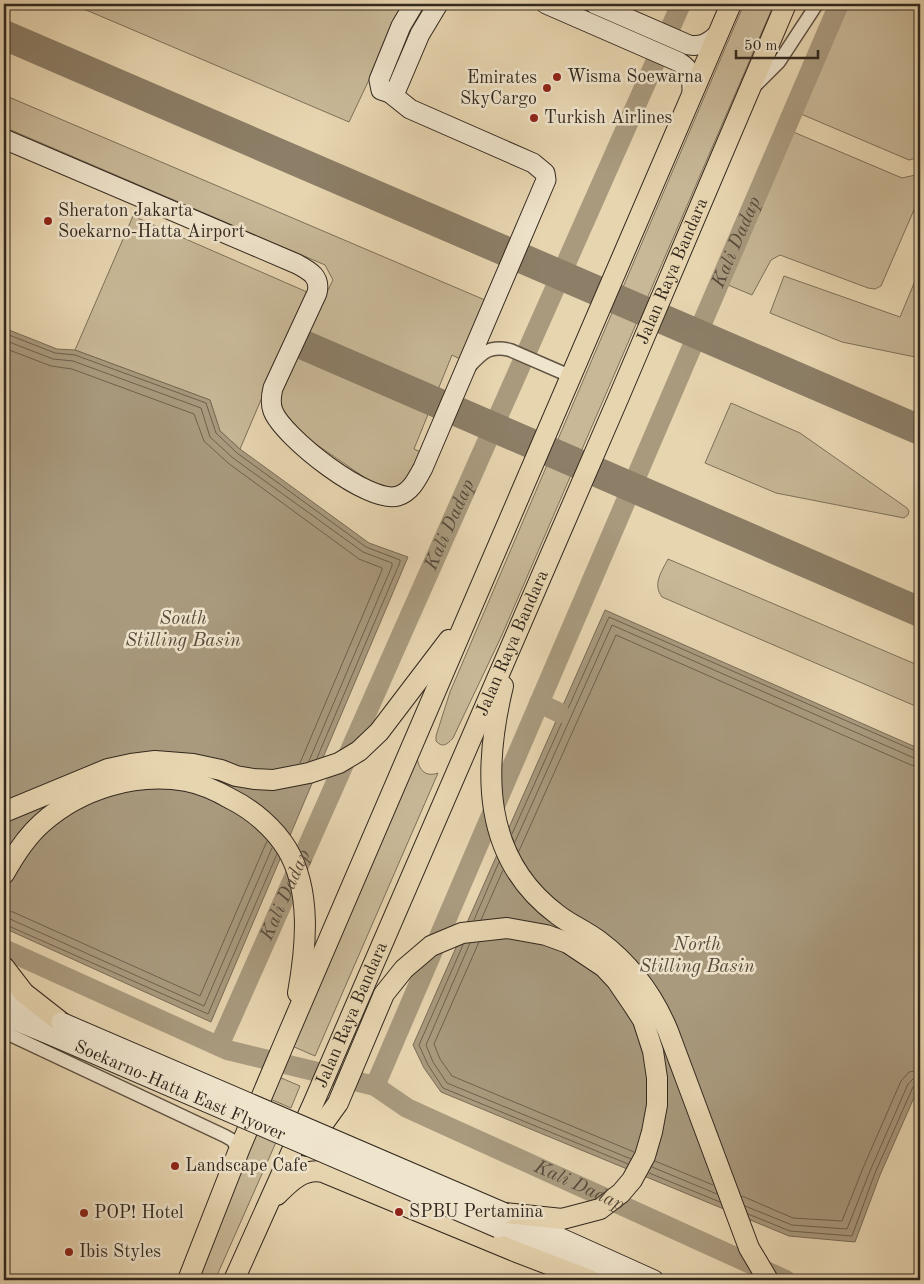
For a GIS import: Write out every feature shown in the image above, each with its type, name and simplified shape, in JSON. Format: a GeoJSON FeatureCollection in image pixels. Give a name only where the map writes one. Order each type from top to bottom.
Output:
{"type":"FeatureCollection","features":[{"type":"Feature","properties":{"kind":"main road"},"geometry":{"type":"LineString","coordinates":[[188,1280],[272,1072],[731,4]]}},
{"type":"Feature","properties":{"kind":"main road","name":"Jalan Raya Bandara"},"geometry":{"type":"LineString","coordinates":[[234,1280],[313,1104],[786,4]]}},
{"type":"Feature","properties":{"kind":"main road"},"geometry":{"type":"LineString","coordinates":[[4,812],[108,769],[131,764],[155,761],[193,764],[221,770],[236,776],[273,780],[339,763],[359,751],[379,732],[468,614]]}},
{"type":"Feature","properties":{"kind":"main road"},"geometry":{"type":"LineString","coordinates":[[516,633],[494,731],[492,789],[494,816],[512,864],[534,894],[557,915],[612,950],[640,980],[658,1006],[749,1248],[768,1280]]}},
{"type":"Feature","properties":{"kind":"main road"},"geometry":{"type":"LineString","coordinates":[[4,874],[20,848],[35,830],[64,805],[85,794],[125,782],[164,779],[185,780],[204,785],[238,802],[252,812],[277,836],[287,849],[294,863],[300,886],[304,907],[304,940],[301,979],[290,1031]]}},
{"type":"Feature","properties":{"kind":"main road"},"geometry":{"type":"LineString","coordinates":[[282,1173],[297,1160],[338,1103],[384,994],[404,969],[431,946],[462,933],[507,928],[538,933],[568,943],[604,967],[617,982],[642,1020],[648,1035],[653,1051],[657,1078],[657,1105],[652,1132],[644,1156],[632,1180],[621,1193],[600,1209],[562,1218],[502,1220]]}},
{"type":"Feature","properties":{"kind":"main road"},"geometry":{"type":"LineString","coordinates":[[4,967],[24,993],[58,1030]]}},
{"type":"Feature","properties":{"kind":"main road"},"geometry":{"type":"LineString","coordinates":[[269,1202],[296,1177],[309,1172],[323,1172],[590,1280]]}},
{"type":"Feature","properties":{"kind":"street"},"geometry":{"type":"LineString","coordinates":[[4,139],[297,264],[314,275],[318,283],[317,293],[273,388],[271,403],[277,418],[323,464],[375,494],[390,497],[398,496],[411,488],[423,468],[546,180],[545,174],[533,163],[410,109],[390,93],[381,90],[379,80],[401,26],[414,4]]}},
{"type":"Feature","properties":{"kind":"street"},"geometry":{"type":"LineString","coordinates":[[390,93],[397,88],[420,34],[438,4]]}},
{"type":"Feature","properties":{"kind":"street"},"geometry":{"type":"LineString","coordinates":[[546,4],[680,62],[686,66],[691,75],[693,81],[692,91]]}},
{"type":"Feature","properties":{"kind":"street"},"geometry":{"type":"LineString","coordinates":[[595,4],[689,45],[701,46],[713,40],[717,35]]}},
{"type":"Feature","properties":{"kind":"street"},"geometry":{"type":"LineString","coordinates":[[748,94],[779,62],[817,4]]}},
{"type":"Feature","properties":{"kind":"street"},"geometry":{"type":"LineString","coordinates":[[462,377],[479,357],[487,351],[500,347],[570,376]]}},
{"type":"Feature","properties":{"kind":"street"},"geometry":{"type":"LineString","coordinates":[[4,999],[58,1030]]}},
{"type":"Feature","properties":{"kind":"street"},"geometry":{"type":"LineString","coordinates":[[4,1016],[58,1030]]}},
{"type":"Feature","properties":{"kind":"street","name":"Soekarno-Hatta East Flyover"},"geometry":{"type":"LineString","coordinates":[[58,1030],[502,1220]]}},
{"type":"Feature","properties":{"kind":"street"},"geometry":{"type":"LineString","coordinates":[[4,1032],[225,1136],[232,1140],[239,1150]]}},
{"type":"Feature","properties":{"kind":"street"},"geometry":{"type":"LineString","coordinates":[[502,1220],[616,1280]]}},
{"type":"Feature","properties":{"kind":"street"},"geometry":{"type":"LineString","coordinates":[[502,1220],[654,1280]]}},
{"type":"Feature","properties":{"kind":"shaded area"},"geometry":{"type":"Polygon","coordinates":[[[72,4],[405,4],[349,122],[72,4]]]}},
{"type":"Feature","properties":{"kind":"shaded area"},"geometry":{"type":"Polygon","coordinates":[[[744,4],[774,4],[502,635],[453,738],[447,744],[442,745],[436,741],[436,736],[450,692],[744,4]]]}},
{"type":"Feature","properties":{"kind":"shaded area"},"geometry":{"type":"Polygon","coordinates":[[[847,4],[920,4],[920,157],[909,160],[801,114],[847,4]]]}},
{"type":"Feature","properties":{"kind":"shaded area"},"geometry":{"type":"Polygon","coordinates":[[[4,95],[485,300],[460,359],[452,355],[414,449],[421,452],[402,484],[387,488],[377,486],[310,440],[284,415],[280,403],[282,382],[333,280],[325,265],[4,127],[4,95]]]}},
{"type":"Feature","properties":{"kind":"shaded area"},"geometry":{"type":"Polygon","coordinates":[[[784,128],[902,178],[920,174],[920,196],[881,286],[875,289],[868,288],[780,255],[771,260],[752,295],[716,280],[784,128]]]}},
{"type":"Feature","properties":{"kind":"shaded area"},"geometry":{"type":"Polygon","coordinates":[[[133,216],[307,292],[240,449],[220,431],[210,400],[75,350],[133,216]]]}},
{"type":"Feature","properties":{"kind":"shaded area"},"geometry":{"type":"Polygon","coordinates":[[[920,269],[920,358],[842,342],[770,313],[784,276],[900,317],[920,269]]]}},
{"type":"Feature","properties":{"kind":"shaded area"},"geometry":{"type":"Polygon","coordinates":[[[731,403],[800,433],[907,508],[909,511],[908,515],[904,518],[776,493],[705,463],[731,403]]]}},
{"type":"Feature","properties":{"kind":"shaded area"},"geometry":{"type":"Polygon","coordinates":[[[668,559],[920,666],[920,708],[662,597],[659,592],[658,582],[668,559]]]}},
{"type":"Feature","properties":{"kind":"shaded area"},"geometry":{"type":"Polygon","coordinates":[[[417,756],[420,768],[425,773],[438,773],[315,1056],[292,1046],[417,756]]]}},
{"type":"Feature","properties":{"kind":"shaded area"},"geometry":{"type":"Polygon","coordinates":[[[279,1077],[300,1086],[291,1108],[270,1099],[279,1077]]]}},
{"type":"Feature","properties":{"kind":"shaded area"},"geometry":{"type":"Polygon","coordinates":[[[257,1132],[277,1140],[215,1280],[196,1280],[257,1132]]]}},
{"type":"Feature","properties":{"kind":"water","name":"South Stilling Basin"},"geometry":{"type":"Polygon","coordinates":[[[4,328],[57,349],[75,350],[210,400],[220,431],[240,449],[369,543],[408,557],[211,1022],[4,928],[4,328]]]}},
{"type":"Feature","properties":{"kind":"water","name":"North Stilling Basin"},"geometry":{"type":"Polygon","coordinates":[[[605,610],[920,749],[920,1084],[880,1175],[855,1242],[789,1236],[441,1092],[424,1068],[413,1045],[605,610]]]}},
{"type":"Feature","properties":{"kind":"waterway","name":"Kali Dadap"},"geometry":{"type":"LineString","coordinates":[[219,1046],[681,4]]}},
{"type":"Feature","properties":{"kind":"waterway","name":"Kali Dadap"},"geometry":{"type":"LineString","coordinates":[[375,1086],[839,4]]}},
{"type":"Feature","properties":{"kind":"waterway","name":"Kali Dadap"},"geometry":{"type":"LineString","coordinates":[[539,703],[560,713]]}},
{"type":"Feature","properties":{"kind":"waterway","name":"Kali Dadap"},"geometry":{"type":"LineString","coordinates":[[4,949],[227,1050],[375,1086],[407,1108],[786,1280]]}},
{"type":"Feature","properties":{"kind":"taxiway"},"geometry":{"type":"LineString","coordinates":[[4,35],[920,430]]}},
{"type":"Feature","properties":{"kind":"taxiway"},"geometry":{"type":"LineString","coordinates":[[306,346],[920,612]]}},
{"type":"Feature","properties":{"kind":"place","name":"Wisma Soewarna"},"geometry":{"type":"Point","coordinates":[557,77]}},
{"type":"Feature","properties":{"kind":"place","name":"Emirates SkyCargo"},"geometry":{"type":"Point","coordinates":[547,88]}},
{"type":"Feature","properties":{"kind":"place","name":"Turkish Airlines"},"geometry":{"type":"Point","coordinates":[534,118]}},
{"type":"Feature","properties":{"kind":"place","name":"Sheraton Jakarta Soekarno-Hatta Airport"},"geometry":{"type":"Point","coordinates":[48,221]}},
{"type":"Feature","properties":{"kind":"place","name":"Landscape Cafe"},"geometry":{"type":"Point","coordinates":[175,1166]}},
{"type":"Feature","properties":{"kind":"place","name":"SPBU Pertamina"},"geometry":{"type":"Point","coordinates":[399,1212]}},
{"type":"Feature","properties":{"kind":"place","name":"POP! Hotel"},"geometry":{"type":"Point","coordinates":[84,1213]}},
{"type":"Feature","properties":{"kind":"place","name":"Ibis Styles"},"geometry":{"type":"Point","coordinates":[69,1252]}}]}
